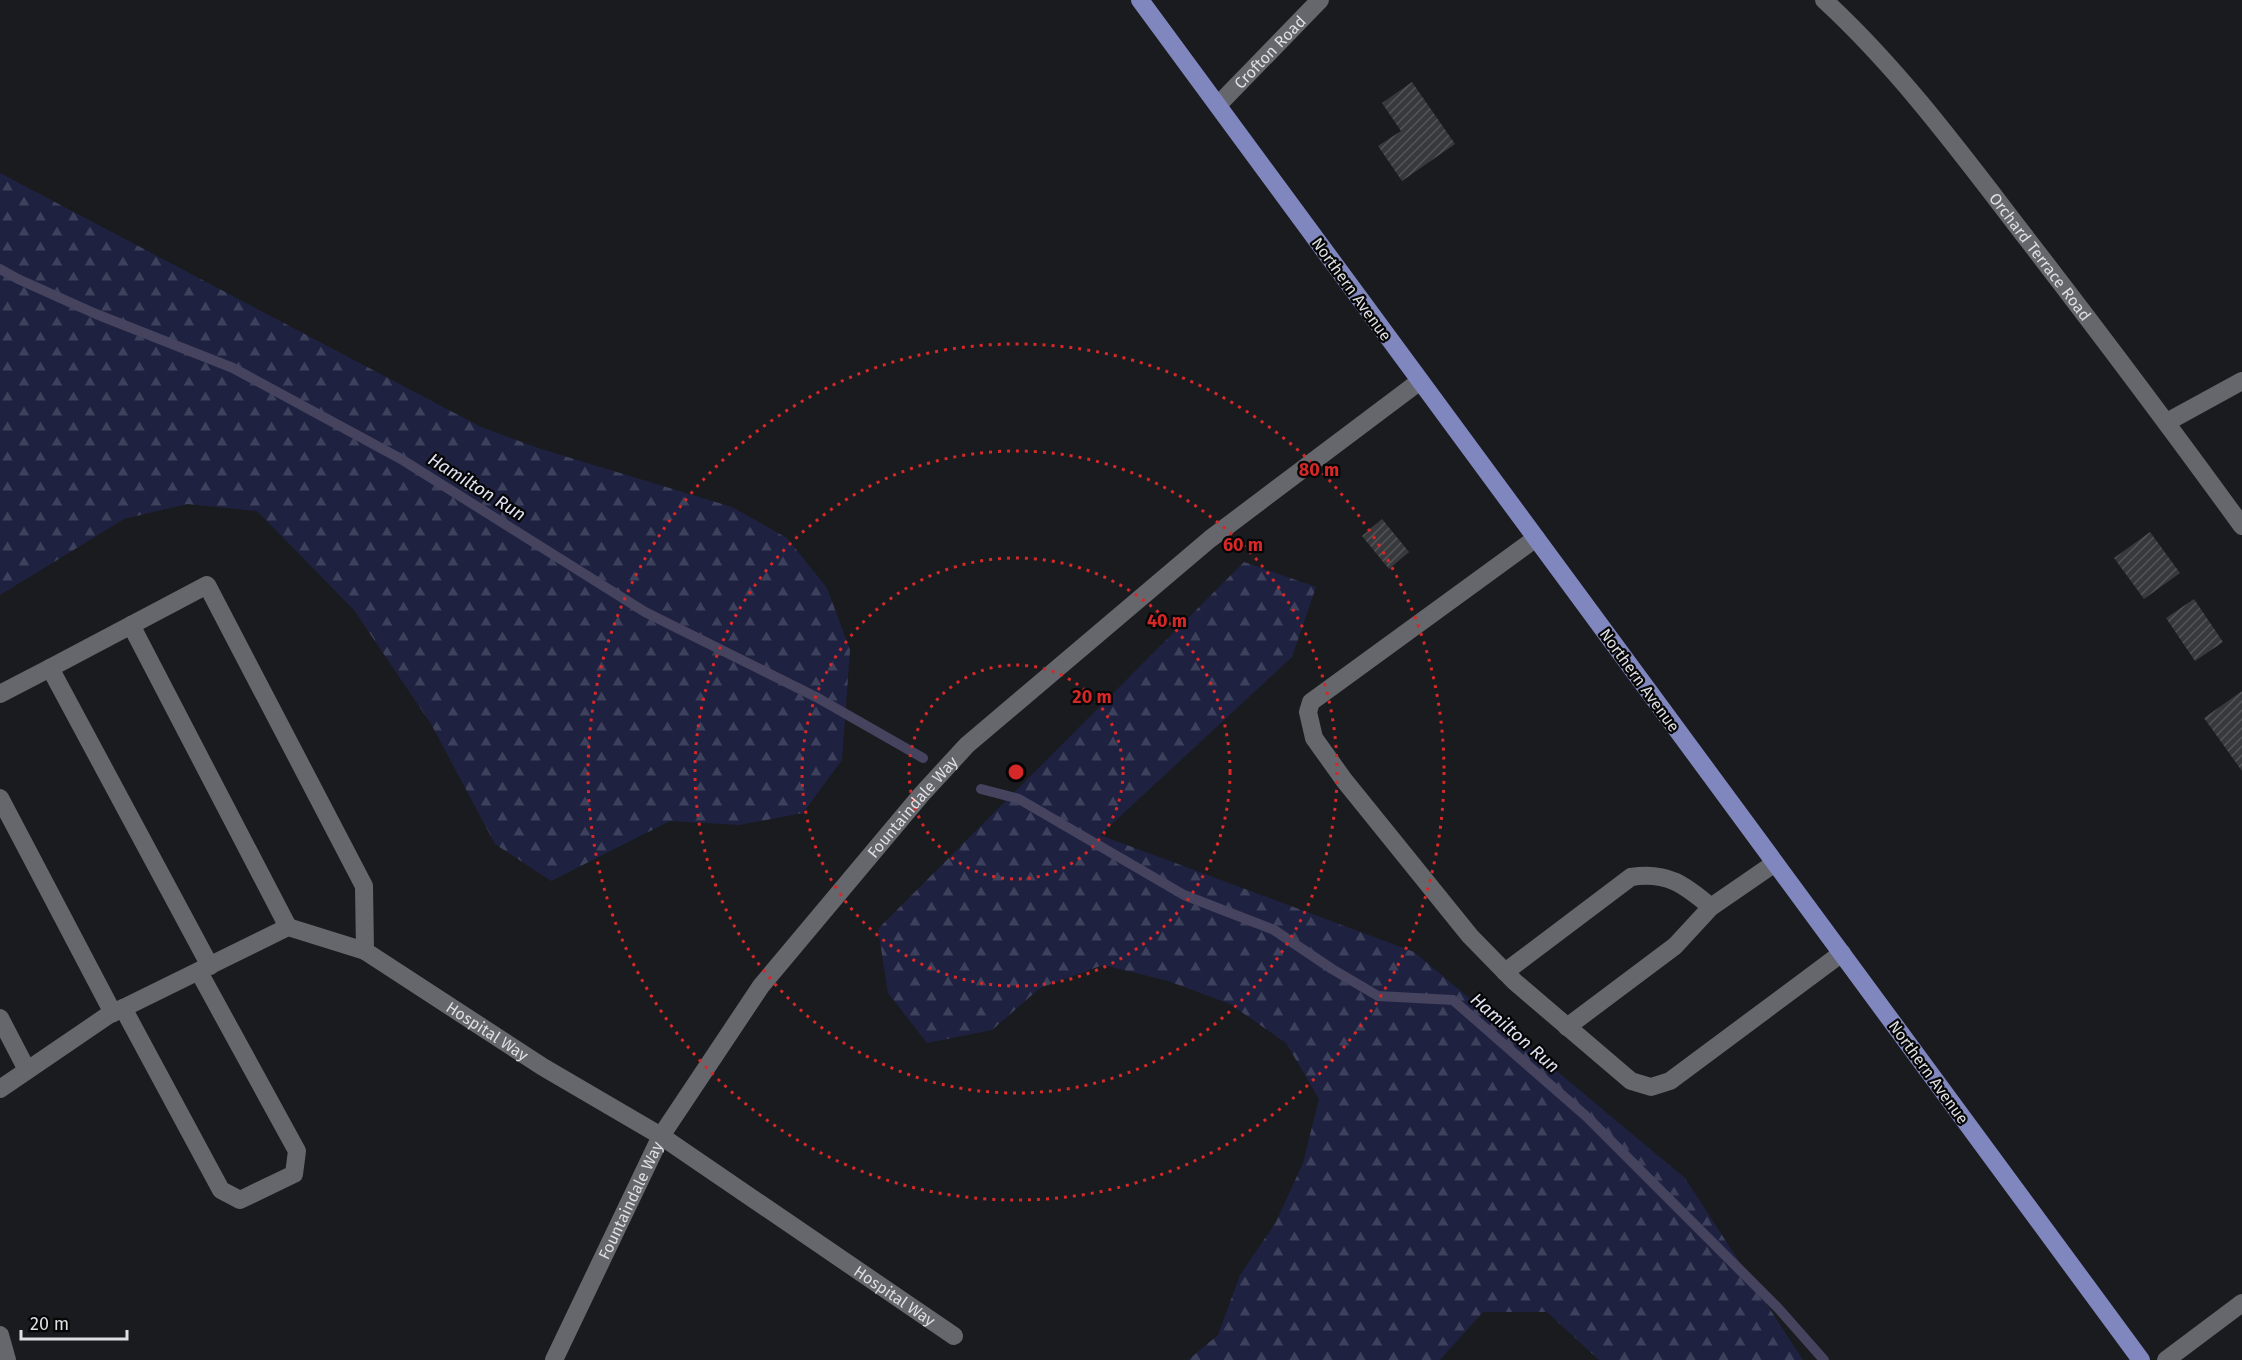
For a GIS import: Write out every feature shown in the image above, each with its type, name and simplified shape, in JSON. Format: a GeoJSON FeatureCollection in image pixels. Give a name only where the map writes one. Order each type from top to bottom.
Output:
{"type":"FeatureCollection","features":[{"type":"Feature","properties":{"kind":"main road","name":"Northern Avenue"},"geometry":{"type":"LineString","coordinates":[[1140,0],[2141,1360]]}},
{"type":"Feature","properties":{"kind":"street","name":"Crofton Road"},"geometry":{"type":"LineString","coordinates":[[1218,105],[1320,0]]}},
{"type":"Feature","properties":{"kind":"street","name":"Orchard Terrace Road"},"geometry":{"type":"LineString","coordinates":[[1824,0],[1847,21],[1926,107],[2167,422],[2242,526]]}},
{"type":"Feature","properties":{"kind":"street","name":"Fountaindale Way"},"geometry":{"type":"LineString","coordinates":[[554,1360],[661,1136],[760,986],[921,795],[967,745],[1210,539],[1420,381]]}},
{"type":"Feature","properties":{"kind":"street"},"geometry":{"type":"LineString","coordinates":[[2167,422],[2242,381]]}},
{"type":"Feature","properties":{"kind":"street"},"geometry":{"type":"LineString","coordinates":[[1536,538],[1311,702],[1308,712],[1314,738],[1344,780],[1470,936],[1505,972],[1631,1081],[1651,1087],[1670,1081],[1842,953]]}},
{"type":"Feature","properties":{"kind":"street"},"geometry":{"type":"LineString","coordinates":[[0,694],[207,585],[364,886],[364,951]]}},
{"type":"Feature","properties":{"kind":"street"},"geometry":{"type":"LineString","coordinates":[[0,1089],[118,1010],[288,927],[131,625]]}},
{"type":"Feature","properties":{"kind":"street"},"geometry":{"type":"LineString","coordinates":[[0,798],[221,1190],[240,1200],[294,1174],[297,1151],[50,668]]}},
{"type":"Feature","properties":{"kind":"street"},"geometry":{"type":"LineString","coordinates":[[1567,1027],[1675,946],[1711,907],[1775,863]]}},
{"type":"Feature","properties":{"kind":"street"},"geometry":{"type":"LineString","coordinates":[[1505,972],[1631,877],[1647,874],[1665,877],[1688,888],[1711,907]]}},
{"type":"Feature","properties":{"kind":"street","name":"Hospital Way"},"geometry":{"type":"LineString","coordinates":[[288,927],[364,951],[543,1067],[661,1136],[954,1336]]}},
{"type":"Feature","properties":{"kind":"street"},"geometry":{"type":"LineString","coordinates":[[0,1018],[27,1070]]}},
{"type":"Feature","properties":{"kind":"street"},"geometry":{"type":"LineString","coordinates":[[2166,1360],[2242,1303]]}},
{"type":"Feature","properties":{"kind":"street"},"geometry":{"type":"LineString","coordinates":[[0,1335],[7,1356],[6,1360]]}},
{"type":"Feature","properties":{"kind":"green space"},"geometry":{"type":"Polygon","coordinates":[[[0,173],[481,427],[541,449],[732,507],[787,538],[827,588],[850,650],[842,760],[803,813],[739,825],[670,821],[551,881],[495,844],[431,724],[354,610],[257,511],[187,504],[124,519],[0,595],[0,173]]]}},
{"type":"Feature","properties":{"kind":"green space"},"geometry":{"type":"Polygon","coordinates":[[[1244,562],[1316,587],[1292,657],[1100,835],[1414,952],[1685,1178],[1803,1360],[1599,1360],[1547,1312],[1483,1312],[1440,1360],[1188,1360],[1218,1335],[1240,1275],[1276,1222],[1303,1163],[1319,1099],[1286,1043],[1230,1004],[1168,981],[1103,965],[1040,988],[992,1030],[927,1043],[888,993],[878,929],[1244,562]]]}},
{"type":"Feature","properties":{"kind":"building"},"geometry":{"type":"Polygon","coordinates":[[[1412,82],[1455,144],[1402,181],[1378,146],[1401,131],[1382,103],[1412,82]]]}},
{"type":"Feature","properties":{"kind":"building"},"geometry":{"type":"Polygon","coordinates":[[[1382,519],[1409,552],[1389,569],[1362,536],[1382,519]]]}},
{"type":"Feature","properties":{"kind":"building"},"geometry":{"type":"Polygon","coordinates":[[[2150,532],[2180,573],[2144,599],[2114,558],[2150,532]]]}},
{"type":"Feature","properties":{"kind":"building"},"geometry":{"type":"Polygon","coordinates":[[[2194,599],[2223,642],[2195,661],[2166,618],[2194,599]]]}},
{"type":"Feature","properties":{"kind":"building"},"geometry":{"type":"Polygon","coordinates":[[[2242,691],[2242,771],[2204,718],[2242,691]]]}},
{"type":"Feature","properties":{"kind":"waterway","name":"Hamilton Run"},"geometry":{"type":"LineString","coordinates":[[0,269],[96,314],[233,368],[401,459],[645,612],[818,698],[923,758]]}},
{"type":"Feature","properties":{"kind":"waterway","name":"Hamilton Run"},"geometry":{"type":"LineString","coordinates":[[981,789],[1019,799],[1184,895],[1274,930],[1332,969],[1378,996],[1453,1000],[1587,1117],[1778,1308],[1824,1360]]}}]}
